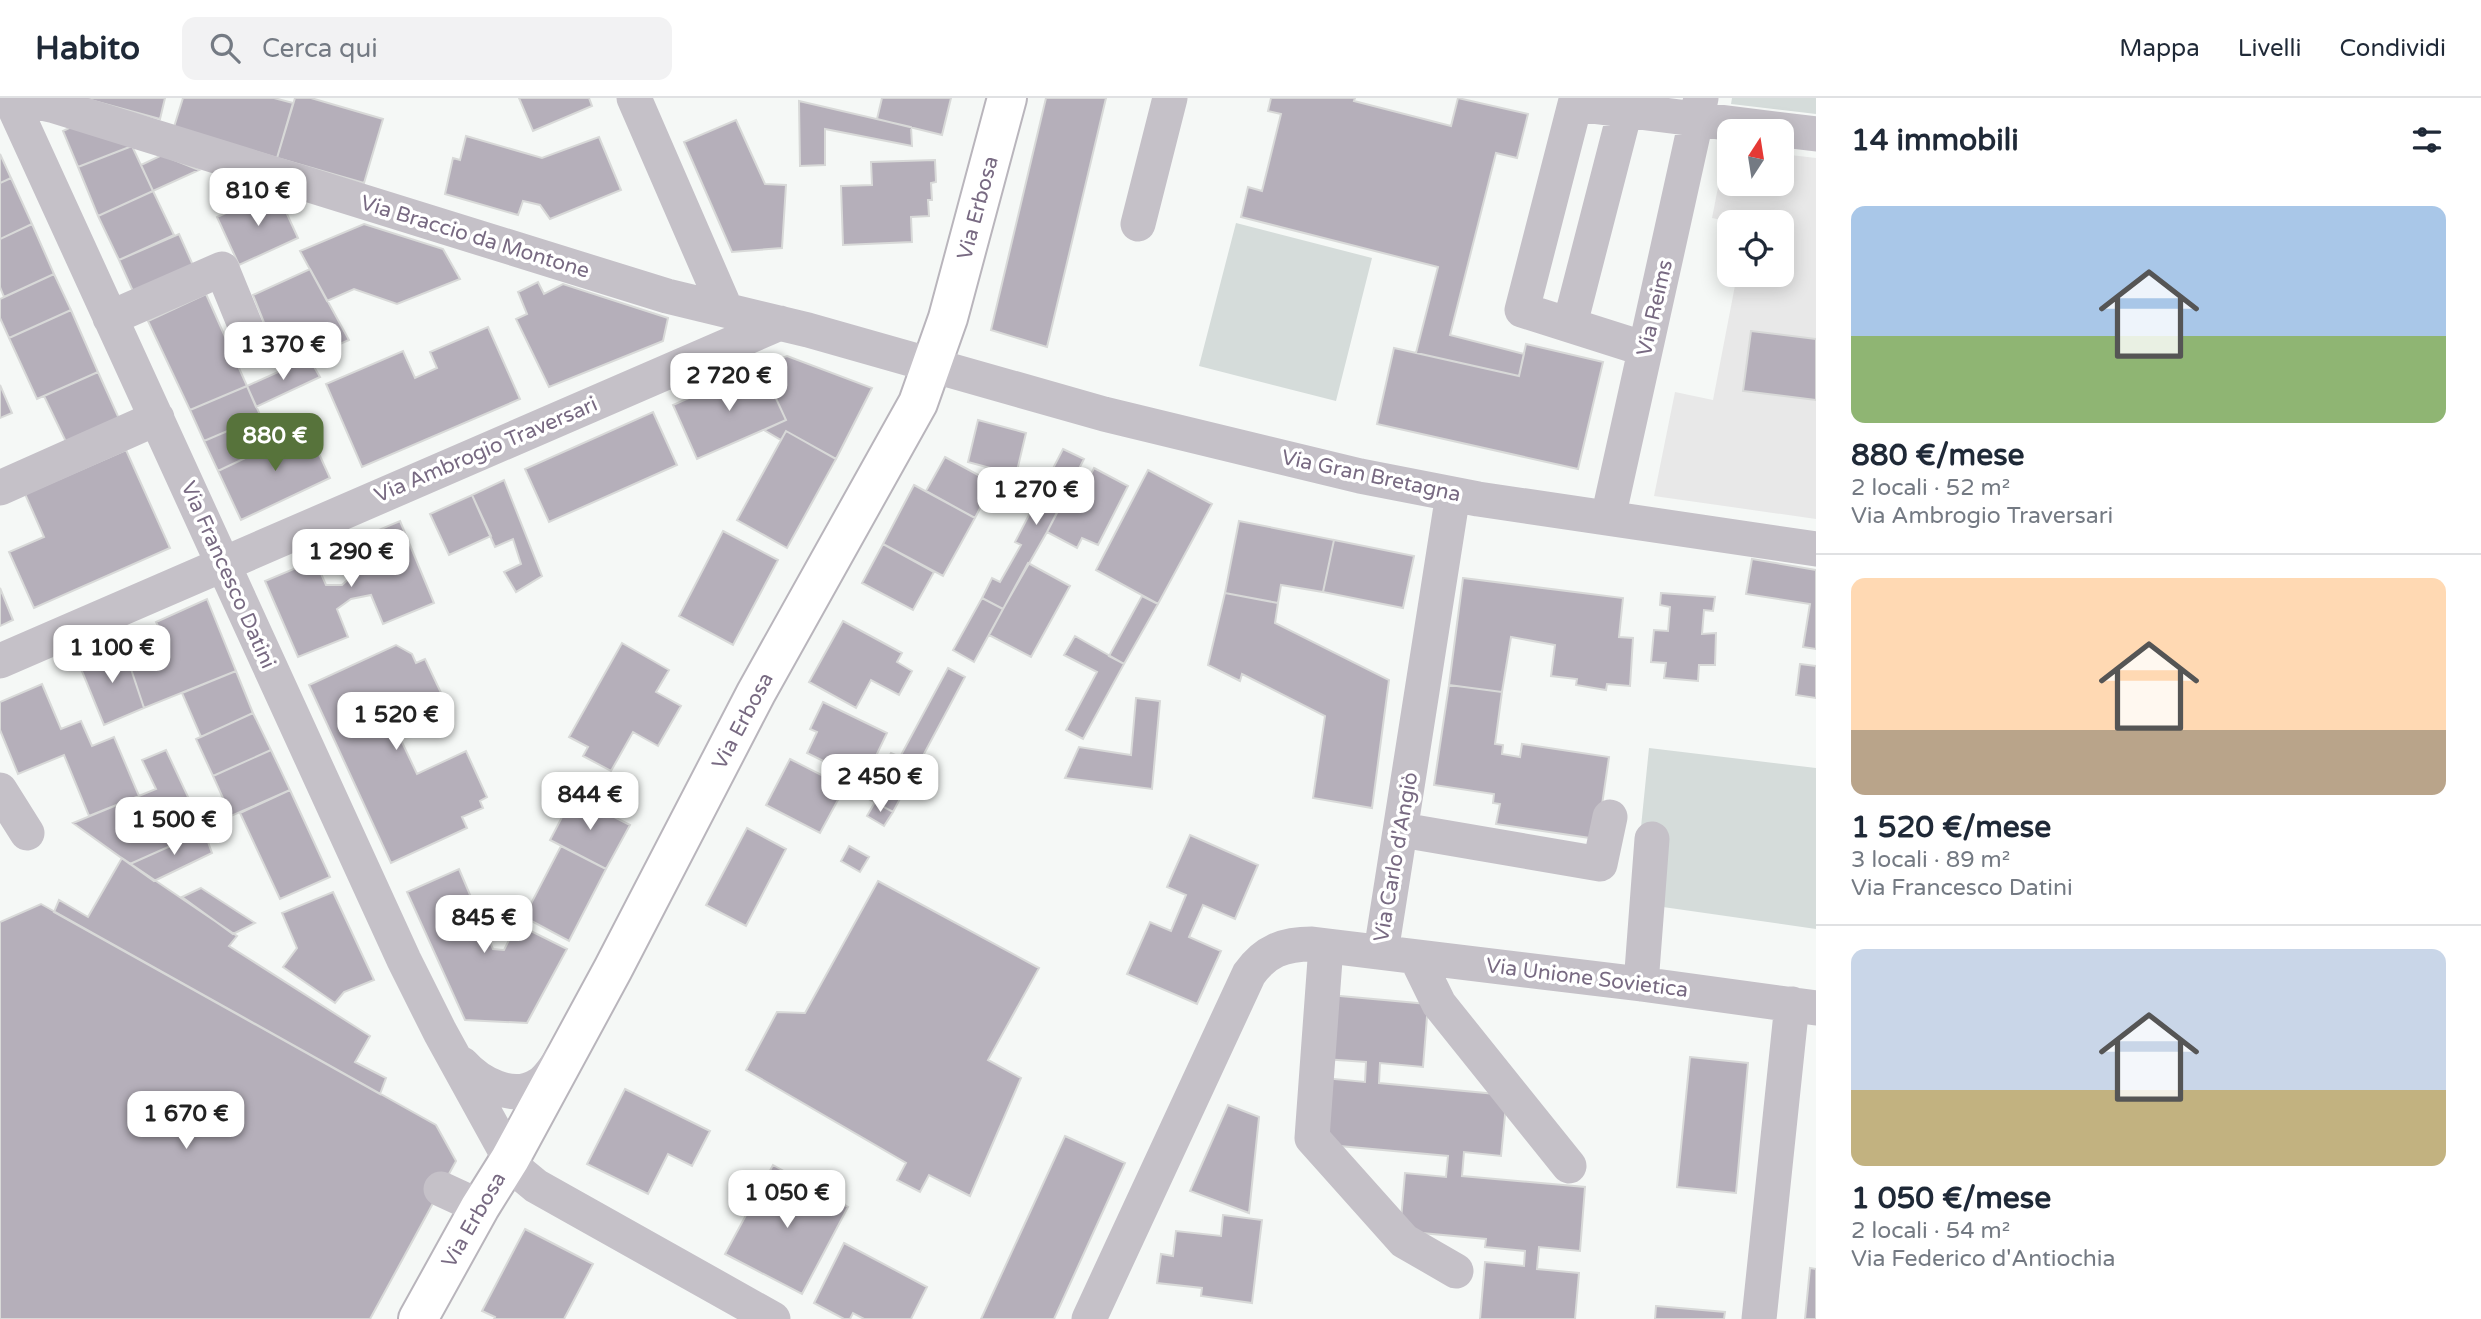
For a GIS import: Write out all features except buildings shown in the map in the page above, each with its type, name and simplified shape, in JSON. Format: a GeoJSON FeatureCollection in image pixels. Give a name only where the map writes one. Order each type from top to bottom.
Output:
{"type":"FeatureCollection","features":[{"type":"Feature","properties":{"kind":"main road","name":"Via Erbosa"},"geometry":{"type":"LineString","coordinates":[[418,1319],[510,1159],[757,693],[918,403],[933,367],[948,318],[1007,98]]}},
{"type":"Feature","properties":{"kind":"street","name":"Via Francesco Datini"},"geometry":{"type":"LineString","coordinates":[[10,98],[404,960],[450,1051],[510,1159],[519,1172],[536,1186],[773,1319]]}},
{"type":"Feature","properties":{"kind":"street","name":"Via Braccio da Montone"},"geometry":{"type":"LineString","coordinates":[[19,98],[55,106],[667,296],[780,323],[933,367]]}},
{"type":"Feature","properties":{"kind":"street"},"geometry":{"type":"LineString","coordinates":[[634,98],[726,310]]}},
{"type":"Feature","properties":{"kind":"street"},"geometry":{"type":"LineString","coordinates":[[1138,224],[1170,98]]}},
{"type":"Feature","properties":{"kind":"street"},"geometry":{"type":"LineString","coordinates":[[1645,349],[1522,310],[1576,104],[1625,111],[1699,109],[1816,134]]}},
{"type":"Feature","properties":{"kind":"street","name":"Via Reims"},"geometry":{"type":"LineString","coordinates":[[1608,518],[1699,109]]}},
{"type":"Feature","properties":{"kind":"street"},"geometry":{"type":"LineString","coordinates":[[1570,324],[1625,111]]}},
{"type":"Feature","properties":{"kind":"street"},"geometry":{"type":"LineString","coordinates":[[110,318],[222,269],[251,340]]}},
{"type":"Feature","properties":{"kind":"street","name":"Via Ambrogio Traversari"},"geometry":{"type":"LineString","coordinates":[[0,661],[780,323]]}},
{"type":"Feature","properties":{"kind":"street","name":"Via Gran Bretagna"},"geometry":{"type":"LineString","coordinates":[[933,367],[1104,414],[1360,476],[1453,495],[1816,550]]}},
{"type":"Feature","properties":{"kind":"street"},"geometry":{"type":"LineString","coordinates":[[0,488],[157,418]]}},
{"type":"Feature","properties":{"kind":"street","name":"Via Carlo d'Angiò"},"geometry":{"type":"LineString","coordinates":[[1089,1319],[1249,974],[1257,963],[1276,948],[1300,944],[1381,952],[1453,495]]}},
{"type":"Feature","properties":{"kind":"street"},"geometry":{"type":"LineString","coordinates":[[0,790],[27,833]]}},
{"type":"Feature","properties":{"kind":"street"},"geometry":{"type":"LineString","coordinates":[[1402,830],[1600,864],[1610,817]]}},
{"type":"Feature","properties":{"kind":"street"},"geometry":{"type":"LineString","coordinates":[[1642,984],[1651,839]]}},
{"type":"Feature","properties":{"kind":"street"},"geometry":{"type":"LineString","coordinates":[[1326,946],[1312,1138],[1404,1241],[1456,1271]]}},
{"type":"Feature","properties":{"kind":"street","name":"Via Unione Sovietica"},"geometry":{"type":"LineString","coordinates":[[1381,952],[1804,1006],[1759,1319]]}},
{"type":"Feature","properties":{"kind":"street"},"geometry":{"type":"LineString","coordinates":[[1416,957],[1439,1004],[1569,1167]]}},
{"type":"Feature","properties":{"kind":"street","name":"Via Francesco Datini"},"geometry":{"type":"LineString","coordinates":[[450,1051],[468,1071],[482,1081],[498,1089],[516,1092],[540,1085],[570,1046]]}},
{"type":"Feature","properties":{"kind":"street"},"geometry":{"type":"LineString","coordinates":[[441,1189],[480,1207]]}},
{"type":"Feature","properties":{"kind":"shaded area"},"geometry":{"type":"Polygon","coordinates":[[[1732,98],[1816,98],[1816,114],[1731,104],[1732,98]]]}},
{"type":"Feature","properties":{"kind":"shaded area"},"geometry":{"type":"Polygon","coordinates":[[[1794,155],[1816,158],[1816,519],[1654,496],[1675,392],[1713,400],[1735,287],[1794,287],[1794,210],[1717,210],[1717,219],[1712,218],[1717,193],[1717,196],[1794,196],[1794,155]]]}},
{"type":"Feature","properties":{"kind":"shaded area"},"geometry":{"type":"Polygon","coordinates":[[[1236,223],[1372,258],[1336,401],[1199,366],[1236,223]]]}},
{"type":"Feature","properties":{"kind":"shaded area"},"geometry":{"type":"Polygon","coordinates":[[[1649,748],[1816,768],[1816,929],[1656,906],[1640,837],[1649,748]]]}}]}
